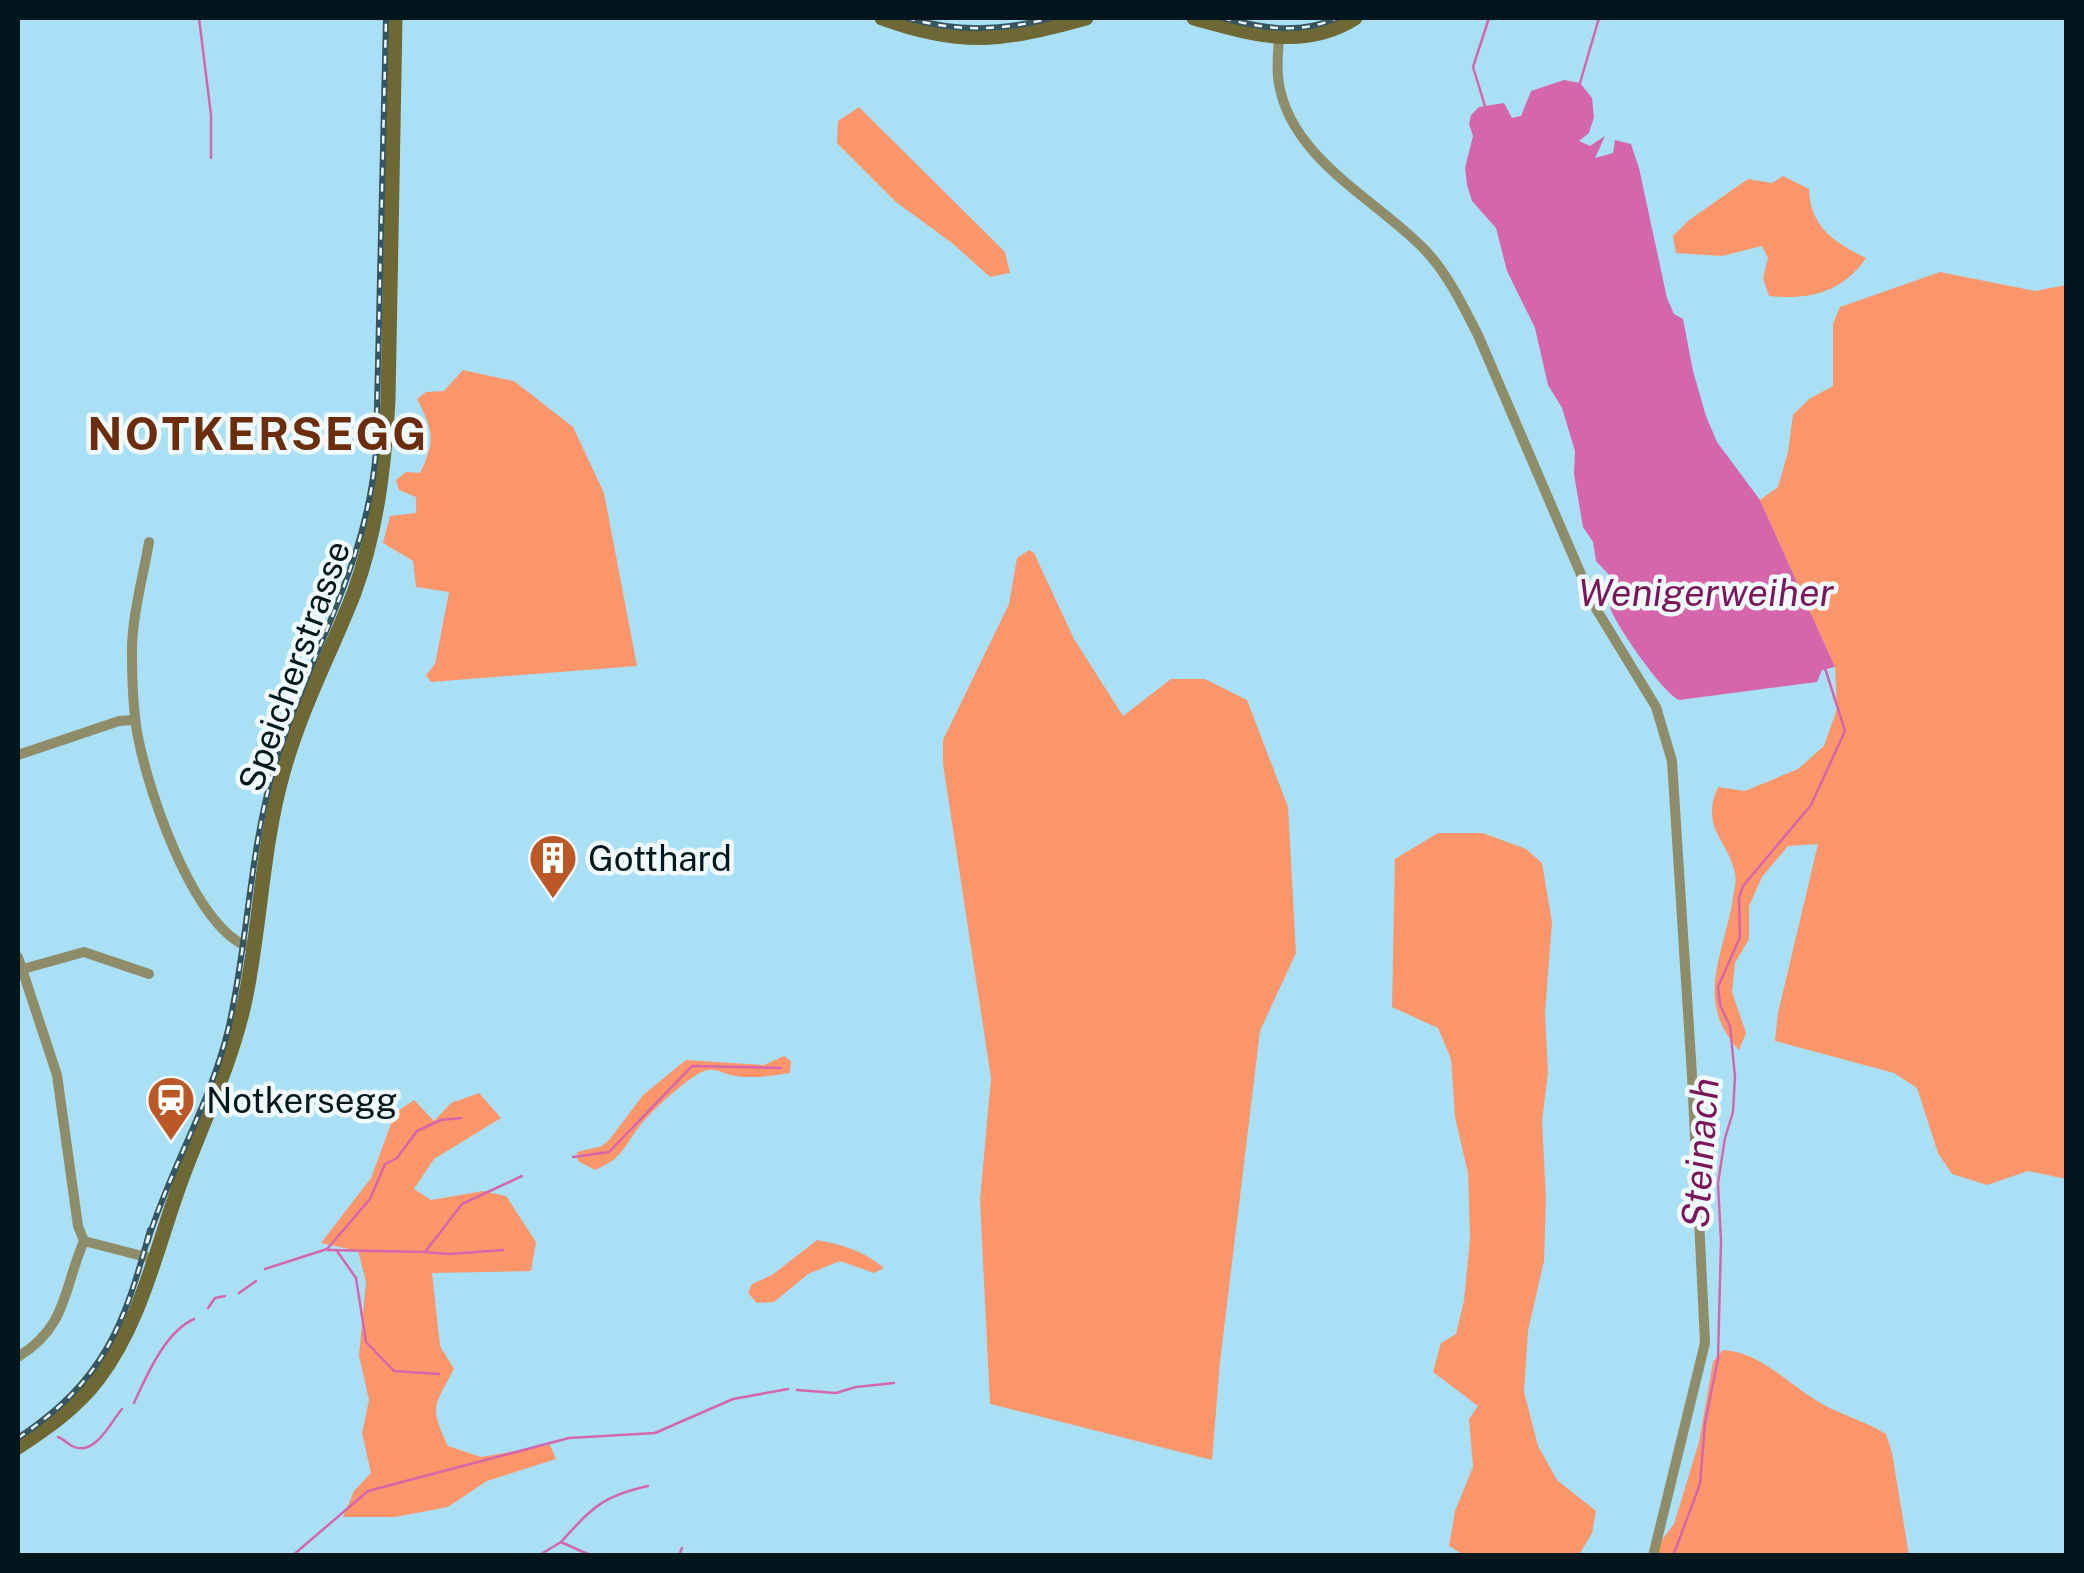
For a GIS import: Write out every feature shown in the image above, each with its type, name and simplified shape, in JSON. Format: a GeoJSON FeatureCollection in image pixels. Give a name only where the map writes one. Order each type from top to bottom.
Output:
{"type":"FeatureCollection","features":[{"type":"Feature","properties":{"kind":"main road","name":"Speicherstrasse"},"geometry":{"type":"LineString","coordinates":[[18,1448],[65,1414],[98,1378],[128,1326],[154,1259],[234,1044],[246,998],[269,830],[284,767],[353,594],[380,500],[388,400],[395,18]]}},
{"type":"Feature","properties":{"kind":"main road"},"geometry":{"type":"LineString","coordinates":[[882,18],[940,35],[982,39],[1018,36],[1086,18]]}},
{"type":"Feature","properties":{"kind":"main road"},"geometry":{"type":"LineString","coordinates":[[1194,18],[1278,38],[1320,34],[1355,18]]}},
{"type":"Feature","properties":{"kind":"street"},"geometry":{"type":"LineString","coordinates":[[1278,38],[1278,82],[1297,130],[1343,180],[1429,253],[1455,292],[1492,366],[1596,607],[1652,697],[1668,742],[1690,1038],[1705,1343],[1653,1556]]}},
{"type":"Feature","properties":{"kind":"street"},"geometry":{"type":"LineString","coordinates":[[149,542],[132,651],[135,720],[151,789],[172,848],[201,900],[238,944],[253,948]]}},
{"type":"Feature","properties":{"kind":"street"},"geometry":{"type":"LineString","coordinates":[[18,755],[120,721],[135,720]]}},
{"type":"Feature","properties":{"kind":"street"},"geometry":{"type":"LineString","coordinates":[[23,969],[84,952],[150,974]]}},
{"type":"Feature","properties":{"kind":"street"},"geometry":{"type":"LineString","coordinates":[[18,957],[56,1075],[78,1226],[84,1241],[53,1327],[36,1346],[18,1357]]}},
{"type":"Feature","properties":{"kind":"street"},"geometry":{"type":"LineString","coordinates":[[84,1241],[154,1259]]}},
{"type":"Feature","properties":{"kind":"shaded area"},"geometry":{"type":"Polygon","coordinates":[[[859,107],[1005,252],[1010,273],[990,277],[896,202],[837,143],[838,121],[859,107]]]}},
{"type":"Feature","properties":{"kind":"shaded area"},"geometry":{"type":"Polygon","coordinates":[[[1783,176],[1809,189],[1814,214],[1826,232],[1866,258],[1846,279],[1811,295],[1769,296],[1763,278],[1768,258],[1762,246],[1722,256],[1676,253],[1673,236],[1689,220],[1748,179],[1772,183],[1783,176]]]}},
{"type":"Feature","properties":{"kind":"shaded area"},"geometry":{"type":"Polygon","coordinates":[[[1940,272],[2035,291],[2066,285],[2066,1179],[2028,1171],[1987,1185],[1952,1174],[1938,1153],[1917,1088],[1894,1073],[1775,1041],[1778,1013],[1818,844],[1788,846],[1762,877],[1749,906],[1749,939],[1735,963],[1732,992],[1746,1033],[1739,1050],[1718,1015],[1715,997],[1718,961],[1736,880],[1713,823],[1713,801],[1718,787],[1745,791],[1798,769],[1824,746],[1837,709],[1835,667],[1760,500],[1778,487],[1793,415],[1809,399],[1833,386],[1833,324],[1840,307],[1940,272]]]}},
{"type":"Feature","properties":{"kind":"shaded area"},"geometry":{"type":"Polygon","coordinates":[[[463,370],[514,381],[573,427],[604,493],[637,666],[431,682],[426,675],[435,664],[449,592],[416,587],[413,561],[383,543],[390,516],[416,513],[416,497],[399,490],[396,480],[406,472],[420,473],[429,452],[429,428],[417,399],[426,392],[444,391],[463,370]]]}},
{"type":"Feature","properties":{"kind":"shaded area"},"geometry":{"type":"Polygon","coordinates":[[[1029,550],[1034,553],[1074,639],[1123,716],[1171,679],[1205,679],[1247,700],[1288,807],[1296,953],[1260,1031],[1212,1460],[990,1404],[980,1200],[991,1078],[943,764],[943,740],[1009,604],[1017,558],[1029,550]]]}},
{"type":"Feature","properties":{"kind":"shaded area"},"geometry":{"type":"Polygon","coordinates":[[[1438,833],[1483,833],[1526,849],[1542,863],[1552,922],[1545,1013],[1548,1073],[1542,1121],[1544,1261],[1528,1331],[1524,1392],[1538,1446],[1557,1480],[1596,1511],[1592,1533],[1579,1555],[1464,1555],[1449,1546],[1455,1511],[1473,1467],[1469,1419],[1478,1406],[1433,1372],[1441,1343],[1456,1334],[1464,1301],[1470,1238],[1468,1173],[1455,1117],[1451,1059],[1438,1028],[1392,1007],[1395,859],[1438,833]]]}},
{"type":"Feature","properties":{"kind":"shaded area"},"geometry":{"type":"Polygon","coordinates":[[[784,1056],[791,1061],[790,1073],[742,1077],[704,1071],[651,1113],[611,1162],[595,1170],[578,1161],[577,1152],[602,1146],[643,1095],[686,1060],[764,1065],[784,1056]]]}},
{"type":"Feature","properties":{"kind":"shaded area"},"geometry":{"type":"Polygon","coordinates":[[[479,1093],[501,1118],[434,1159],[414,1189],[431,1200],[483,1191],[506,1196],[536,1242],[531,1271],[432,1273],[440,1346],[454,1369],[438,1400],[436,1414],[448,1446],[481,1457],[550,1445],[556,1459],[487,1481],[448,1507],[395,1517],[343,1517],[354,1491],[371,1473],[362,1433],[369,1400],[359,1356],[366,1282],[358,1251],[321,1243],[371,1178],[395,1113],[414,1100],[434,1121],[451,1103],[479,1093]]]}},
{"type":"Feature","properties":{"kind":"shaded area"},"geometry":{"type":"Polygon","coordinates":[[[817,1240],[853,1250],[884,1268],[874,1273],[840,1261],[808,1274],[774,1302],[757,1303],[748,1293],[752,1284],[772,1275],[817,1240]]]}},
{"type":"Feature","properties":{"kind":"shaded area"},"geometry":{"type":"Polygon","coordinates":[[[1723,1350],[1760,1362],[1822,1404],[1886,1434],[1909,1555],[1658,1555],[1662,1540],[1674,1524],[1699,1442],[1713,1362],[1723,1350]]]}},
{"type":"Feature","properties":{"kind":"water","name":"Wenigerweiher"},"geometry":{"type":"Polygon","coordinates":[[[1564,80],[1580,83],[1592,98],[1594,117],[1589,133],[1579,141],[1590,146],[1605,136],[1595,158],[1613,153],[1615,140],[1631,144],[1667,298],[1674,314],[1683,319],[1706,416],[1717,442],[1760,500],[1835,667],[1822,670],[1817,682],[1679,700],[1642,659],[1611,610],[1612,578],[1596,561],[1593,542],[1583,527],[1574,474],[1575,451],[1562,408],[1548,385],[1535,328],[1507,271],[1496,228],[1472,201],[1465,168],[1473,136],[1471,115],[1479,107],[1504,103],[1512,118],[1521,116],[1531,91],[1564,80]]]}},
{"type":"Feature","properties":{"kind":"waterway"},"geometry":{"type":"LineString","coordinates":[[199,18],[211,115],[211,158]]}},
{"type":"Feature","properties":{"kind":"waterway"},"geometry":{"type":"LineString","coordinates":[[1485,106],[1473,67],[1489,18]]}},
{"type":"Feature","properties":{"kind":"waterway","name":"Steinach"},"geometry":{"type":"LineString","coordinates":[[1580,83],[1599,18]]}},
{"type":"Feature","properties":{"kind":"waterway","name":"Steinach"},"geometry":{"type":"LineString","coordinates":[[1673,1556],[1700,1484],[1705,1423],[1718,1359],[1718,1183],[1733,1112],[1735,1077],[1730,1026],[1720,1005],[1718,987],[1740,937],[1739,898],[1743,886],[1811,805],[1845,731],[1825,668]]}},
{"type":"Feature","properties":{"kind":"waterway"},"geometry":{"type":"LineString","coordinates":[[573,1157],[609,1152],[692,1066],[781,1068]]}},
{"type":"Feature","properties":{"kind":"waterway"},"geometry":{"type":"LineString","coordinates":[[265,1269],[327,1249],[370,1199],[385,1164],[397,1158],[417,1131],[441,1120],[461,1118]]}},
{"type":"Feature","properties":{"kind":"waterway"},"geometry":{"type":"LineString","coordinates":[[328,1250],[425,1252],[462,1204],[522,1176]]}},
{"type":"Feature","properties":{"kind":"waterway"},"geometry":{"type":"LineString","coordinates":[[425,1252],[503,1250]]}},
{"type":"Feature","properties":{"kind":"waterway"},"geometry":{"type":"LineString","coordinates":[[337,1251],[356,1278],[366,1342],[394,1371],[439,1374]]}},
{"type":"Feature","properties":{"kind":"waterway"},"geometry":{"type":"LineString","coordinates":[[239,1293],[256,1281]]}},
{"type":"Feature","properties":{"kind":"waterway"},"geometry":{"type":"LineString","coordinates":[[208,1308],[215,1298],[225,1296]]}},
{"type":"Feature","properties":{"kind":"waterway"},"geometry":{"type":"LineString","coordinates":[[134,1403],[166,1344],[194,1319]]}},
{"type":"Feature","properties":{"kind":"waterway"},"geometry":{"type":"LineString","coordinates":[[797,1390],[836,1393],[894,1383]]}},
{"type":"Feature","properties":{"kind":"waterway"},"geometry":{"type":"LineString","coordinates":[[292,1556],[368,1491],[569,1438],[655,1433],[733,1399],[788,1389]]}},
{"type":"Feature","properties":{"kind":"waterway"},"geometry":{"type":"LineString","coordinates":[[58,1437],[72,1446],[88,1447],[102,1436],[122,1409]]}},
{"type":"Feature","properties":{"kind":"waterway"},"geometry":{"type":"LineString","coordinates":[[561,1542],[599,1505],[619,1494],[648,1486]]}},
{"type":"Feature","properties":{"kind":"waterway"},"geometry":{"type":"LineString","coordinates":[[538,1556],[561,1542],[592,1556]]}},
{"type":"Feature","properties":{"kind":"waterway"},"geometry":{"type":"LineString","coordinates":[[679,1556],[682,1548]]}},
{"type":"Feature","properties":{"kind":"railway"},"geometry":{"type":"LineString","coordinates":[[147,1243],[220,1057],[235,998],[259,833],[274,768],[348,574],[370,494],[376,451],[386,18]]}},
{"type":"Feature","properties":{"kind":"railway"},"geometry":{"type":"LineString","coordinates":[[907,18],[979,28],[1051,18]]}},
{"type":"Feature","properties":{"kind":"railway"},"geometry":{"type":"LineString","coordinates":[[1223,18],[1280,28],[1308,27],[1337,18]]}},
{"type":"Feature","properties":{"kind":"railway"},"geometry":{"type":"LineString","coordinates":[[18,1438],[71,1395],[106,1349],[130,1295],[150,1230]]}},
{"type":"Feature","properties":{"kind":"place","name":"Gotthard"},"geometry":{"type":"Point","coordinates":[553,900]}},
{"type":"Feature","properties":{"kind":"place","name":"Notkersegg"},"geometry":{"type":"Point","coordinates":[171,1142]}},
{"type":"Feature","properties":{"kind":"district","name":"NOTKERSEGG"},"geometry":{"type":"Point","coordinates":[258,433]}}]}
